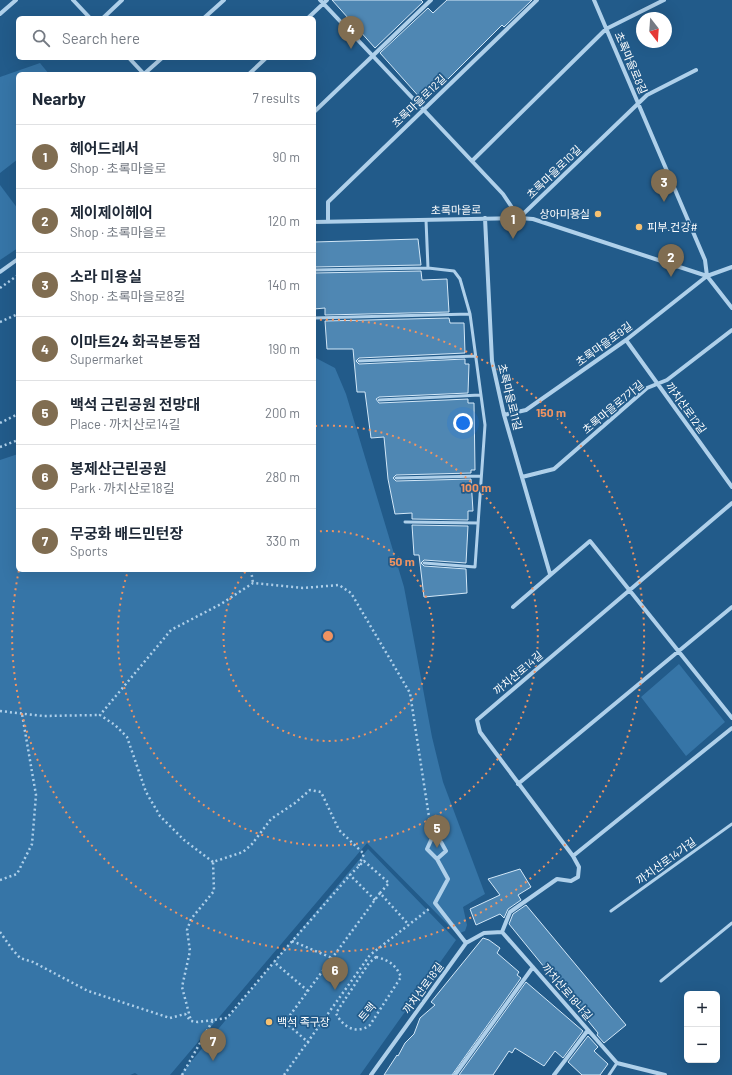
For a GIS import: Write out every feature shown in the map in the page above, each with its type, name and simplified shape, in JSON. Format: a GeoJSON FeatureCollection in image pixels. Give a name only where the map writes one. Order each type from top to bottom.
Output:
{"type":"FeatureCollection","features":[{"type":"Feature","properties":{"kind":"street"},"geometry":{"type":"LineString","coordinates":[[0,14],[16,0]]}},
{"type":"Feature","properties":{"kind":"street"},"geometry":{"type":"LineString","coordinates":[[73,0],[88,16]]}},
{"type":"Feature","properties":{"kind":"street"},"geometry":{"type":"LineString","coordinates":[[105,16],[122,0]]}},
{"type":"Feature","properties":{"kind":"street"},"geometry":{"type":"LineString","coordinates":[[206,16],[224,0]]}},
{"type":"Feature","properties":{"kind":"street"},"geometry":{"type":"LineString","coordinates":[[320,0],[503,194],[519,218]]}},
{"type":"Feature","properties":{"kind":"street"},"geometry":{"type":"LineString","coordinates":[[310,16],[327,0]]}},
{"type":"Feature","properties":{"kind":"street"},"geometry":{"type":"LineString","coordinates":[[316,110],[431,0]]}},
{"type":"Feature","properties":{"kind":"street","name":"초록마을로12길"},"geometry":{"type":"LineString","coordinates":[[328,222],[328,202],[537,0]]}},
{"type":"Feature","properties":{"kind":"street","name":"초록마을로8길"},"geometry":{"type":"LineString","coordinates":[[594,0],[704,260],[707,276]]}},
{"type":"Feature","properties":{"kind":"street","name":"초록마을로8길"},"geometry":{"type":"LineString","coordinates":[[606,29],[664,0]]}},
{"type":"Feature","properties":{"kind":"street"},"geometry":{"type":"LineString","coordinates":[[472,161],[606,29]]}},
{"type":"Feature","properties":{"kind":"street"},"geometry":{"type":"LineString","coordinates":[[131,60],[142,72]]}},
{"type":"Feature","properties":{"kind":"street"},"geometry":{"type":"LineString","coordinates":[[146,72],[160,60]]}},
{"type":"Feature","properties":{"kind":"street"},"geometry":{"type":"LineString","coordinates":[[251,72],[264,60]]}},
{"type":"Feature","properties":{"kind":"street","name":"초록마을로8길"},"geometry":{"type":"LineString","coordinates":[[638,104],[647,95],[696,70]]}},
{"type":"Feature","properties":{"kind":"street","name":"초록마을로10길"},"geometry":{"type":"LineString","coordinates":[[519,218],[638,104]]}},
{"type":"Feature","properties":{"kind":"street","name":"초록마을로"},"geometry":{"type":"LineString","coordinates":[[316,222],[485,218],[534,219],[707,276]]}},
{"type":"Feature","properties":{"kind":"street","name":"초록마을로11길"},"geometry":{"type":"LineString","coordinates":[[485,218],[492,361],[504,415],[550,574]]}},
{"type":"Feature","properties":{"kind":"street"},"geometry":{"type":"LineString","coordinates":[[0,272],[16,260]]}},
{"type":"Feature","properties":{"kind":"street"},"geometry":{"type":"LineString","coordinates":[[732,267],[707,276],[732,308]]}},
{"type":"Feature","properties":{"kind":"street","name":"초록마을로9길"},"geometry":{"type":"LineString","coordinates":[[504,415],[526,410],[626,340],[707,276]]}},
{"type":"Feature","properties":{"kind":"street","name":"초록마을로7가길"},"geometry":{"type":"LineString","coordinates":[[522,477],[554,469],[647,388],[667,380],[732,330]]}},
{"type":"Feature","properties":{"kind":"street","name":"까치산로12길"},"geometry":{"type":"LineString","coordinates":[[626,340],[732,486]]}},
{"type":"Feature","properties":{"kind":"street"},"geometry":{"type":"LineString","coordinates":[[630,590],[732,503]]}},
{"type":"Feature","properties":{"kind":"street"},"geometry":{"type":"LineString","coordinates":[[513,607],[590,541],[732,718]]}},
{"type":"Feature","properties":{"kind":"street","name":"까치산로14길"},"geometry":{"type":"LineString","coordinates":[[502,932],[510,912],[556,878],[571,881],[578,877],[579,867],[573,856],[480,732],[477,720],[630,590]]}},
{"type":"Feature","properties":{"kind":"street"},"geometry":{"type":"LineString","coordinates":[[518,784],[732,607]]}},
{"type":"Feature","properties":{"kind":"street"},"geometry":{"type":"LineString","coordinates":[[573,856],[732,728]]}},
{"type":"Feature","properties":{"kind":"street"},"geometry":{"type":"LineString","coordinates":[[437,859],[446,851],[441,842],[432,838],[426,849],[437,859],[448,879],[436,903],[466,943]]}},
{"type":"Feature","properties":{"kind":"street","name":"까치산로18길"},"geometry":{"type":"LineString","coordinates":[[371,1075],[466,943],[484,933],[502,932]]}},
{"type":"Feature","properties":{"kind":"street","name":"까치산로18나길"},"geometry":{"type":"LineString","coordinates":[[502,932],[617,1063]]}},
{"type":"Feature","properties":{"kind":"street"},"geometry":{"type":"LineString","coordinates":[[455,1075],[533,967]]}},
{"type":"Feature","properties":{"kind":"street"},"geometry":{"type":"LineString","coordinates":[[554,1075],[588,1030]]}},
{"type":"Feature","properties":{"kind":"street"},"geometry":{"type":"LineString","coordinates":[[617,1063],[665,1075]]}},
{"type":"Feature","properties":{"kind":"lane"},"geometry":{"type":"LineString","coordinates":[[426,220],[428,268]]}},
{"type":"Feature","properties":{"kind":"lane"},"geometry":{"type":"LineString","coordinates":[[316,270],[428,268],[454,271],[458,274],[470,314],[485,425],[475,567],[424,563]]}},
{"type":"Feature","properties":{"kind":"lane"},"geometry":{"type":"LineString","coordinates":[[316,318],[470,314]]}},
{"type":"Feature","properties":{"kind":"lane"},"geometry":{"type":"LineString","coordinates":[[359,361],[475,356]]}},
{"type":"Feature","properties":{"kind":"lane"},"geometry":{"type":"LineString","coordinates":[[379,400],[480,395]]}},
{"type":"Feature","properties":{"kind":"lane"},"geometry":{"type":"LineString","coordinates":[[396,478],[481,476]]}},
{"type":"Feature","properties":{"kind":"lane"},"geometry":{"type":"LineString","coordinates":[[405,522],[478,523]]}},
{"type":"Feature","properties":{"kind":"lane","name":"까치산로14가길"},"geometry":{"type":"LineString","coordinates":[[611,912],[732,824]]}},
{"type":"Feature","properties":{"kind":"lane"},"geometry":{"type":"LineString","coordinates":[[661,981],[732,923]]}},
{"type":"Feature","properties":{"kind":"lane"},"geometry":{"type":"LineString","coordinates":[[609,1075],[617,1063]]}},
{"type":"Feature","properties":{"kind":"path"},"geometry":{"type":"LineString","coordinates":[[0,288],[16,276]]}},
{"type":"Feature","properties":{"kind":"path"},"geometry":{"type":"LineString","coordinates":[[0,322],[16,315]]}},
{"type":"Feature","properties":{"kind":"path"},"geometry":{"type":"LineString","coordinates":[[0,423],[16,415]]}},
{"type":"Feature","properties":{"kind":"path"},"geometry":{"type":"LineString","coordinates":[[0,447],[16,441]]}},
{"type":"Feature","properties":{"kind":"path"},"geometry":{"type":"LineString","coordinates":[[251,572],[253,583]]}},
{"type":"Feature","properties":{"kind":"path"},"geometry":{"type":"LineString","coordinates":[[100,715],[171,630],[221,604],[253,583],[302,588],[339,585],[351,593],[410,693],[432,838]]}},
{"type":"Feature","properties":{"kind":"path"},"geometry":{"type":"LineString","coordinates":[[0,711],[42,716],[100,715],[115,725],[127,737],[146,792],[160,816],[184,840],[213,862]]}},
{"type":"Feature","properties":{"kind":"path"},"geometry":{"type":"LineString","coordinates":[[0,880],[17,874],[32,844],[36,795],[22,714]]}},
{"type":"Feature","properties":{"kind":"path"},"geometry":{"type":"LineString","coordinates":[[213,862],[243,852],[252,844],[271,818],[295,804],[310,790],[321,792],[339,830],[364,854],[358,867]]}},
{"type":"Feature","properties":{"kind":"path"},"geometry":{"type":"LineString","coordinates":[[0,932],[12,950],[20,958],[33,962],[88,991],[170,1018],[185,1014],[191,1021],[198,1022],[227,1018],[292,941],[364,860],[388,883],[285,1022],[309,1043]]}},
{"type":"Feature","properties":{"kind":"path"},"geometry":{"type":"LineString","coordinates":[[191,1021],[182,986],[190,951],[187,930],[191,919],[214,891],[213,862]]}},
{"type":"Feature","properties":{"kind":"path"},"geometry":{"type":"LineString","coordinates":[[350,875],[375,900]]}},
{"type":"Feature","properties":{"kind":"path"},"geometry":{"type":"LineString","coordinates":[[380,893],[409,925]]}},
{"type":"Feature","properties":{"kind":"path"},"geometry":{"type":"LineString","coordinates":[[284,1075],[309,1043],[341,994],[370,955],[436,903]]}},
{"type":"Feature","properties":{"kind":"path"},"geometry":{"type":"LineString","coordinates":[[292,941],[332,958]]}},
{"type":"Feature","properties":{"kind":"path","name":"트랙"},"geometry":{"type":"LineString","coordinates":[[376,958],[385,959],[395,966],[401,977],[398,984],[370,1025],[364,1029],[351,1029],[339,1021],[336,1014],[338,1008],[369,963],[376,958]]}},
{"type":"Feature","properties":{"kind":"path"},"geometry":{"type":"LineString","coordinates":[[274,962],[308,991]]}},
{"type":"Feature","properties":{"kind":"path"},"geometry":{"type":"LineString","coordinates":[[182,1075],[202,1042],[213,1020]]}},
{"type":"Feature","properties":{"kind":"shaded area"},"geometry":{"type":"Polygon","coordinates":[[[40,63],[47,72],[16,72],[16,161],[0,173],[0,77],[40,63]]]}},
{"type":"Feature","properties":{"kind":"shaded area"},"geometry":{"type":"Polygon","coordinates":[[[0,185],[16,206],[16,249],[0,260],[0,185]]]}},
{"type":"Feature","properties":{"kind":"shaded area"},"geometry":{"type":"Polygon","coordinates":[[[316,358],[335,368],[346,394],[404,587],[432,737],[443,782],[485,894],[463,907],[467,925],[465,931],[457,934],[367,843],[170,1075],[138,1075],[135,1073],[130,1075],[0,1075],[0,460],[16,455],[16,572],[316,572],[316,358]]]}},
{"type":"Feature","properties":{"kind":"shaded area"},"geometry":{"type":"Polygon","coordinates":[[[679,664],[725,722],[686,756],[641,697],[679,664]]]}},
{"type":"Feature","properties":{"kind":"shaded area"},"geometry":{"type":"Polygon","coordinates":[[[368,849],[456,940],[360,1075],[180,1075],[368,849]]]}},
{"type":"Feature","properties":{"kind":"building"},"geometry":{"type":"Polygon","coordinates":[[[332,0],[421,0],[423,2],[375,48],[332,0]]]}},
{"type":"Feature","properties":{"kind":"building"},"geometry":{"type":"Polygon","coordinates":[[[447,0],[532,0],[504,27],[502,25],[442,85],[440,83],[422,100],[380,53],[428,8],[433,13],[447,0]]]}},
{"type":"Feature","properties":{"kind":"building"},"geometry":{"type":"Polygon","coordinates":[[[418,239],[421,265],[316,267],[316,242],[418,239]]]}},
{"type":"Feature","properties":{"kind":"building"},"geometry":{"type":"Polygon","coordinates":[[[421,271],[422,280],[447,279],[449,312],[325,315],[325,308],[316,309],[316,273],[421,271]]]}},
{"type":"Feature","properties":{"kind":"building"},"geometry":{"type":"Polygon","coordinates":[[[449,318],[450,323],[464,323],[465,353],[359,358],[356,361],[359,364],[465,359],[465,364],[469,364],[468,393],[379,397],[376,399],[379,403],[468,399],[468,403],[474,403],[475,470],[471,470],[471,473],[396,475],[393,478],[396,481],[471,479],[473,511],[468,511],[468,520],[412,519],[412,513],[395,514],[388,479],[384,437],[371,438],[365,392],[357,392],[353,349],[327,349],[325,321],[449,318]]]}},
{"type":"Feature","properties":{"kind":"building"},"geometry":{"type":"Polygon","coordinates":[[[412,525],[468,526],[466,563],[424,560],[421,563],[424,566],[466,569],[467,593],[424,597],[419,555],[414,555],[412,525]]]}},
{"type":"Feature","properties":{"kind":"building"},"geometry":{"type":"Polygon","coordinates":[[[520,869],[531,887],[518,895],[521,900],[508,909],[504,918],[500,914],[476,925],[470,909],[500,895],[488,879],[520,869]]]}},
{"type":"Feature","properties":{"kind":"building"},"geometry":{"type":"Polygon","coordinates":[[[526,905],[626,1025],[604,1043],[597,1035],[598,1033],[509,924],[513,914],[526,905]]]}},
{"type":"Feature","properties":{"kind":"building"},"geometry":{"type":"Polygon","coordinates":[[[483,938],[489,940],[500,948],[497,953],[519,972],[517,975],[521,978],[452,1075],[384,1075],[397,1055],[398,1056],[405,1043],[414,1034],[420,1018],[435,1005],[431,1002],[483,938]]]}},
{"type":"Feature","properties":{"kind":"building"},"geometry":{"type":"Polygon","coordinates":[[[526,982],[583,1031],[563,1058],[555,1051],[544,1066],[515,1048],[512,1053],[509,1051],[493,1075],[459,1075],[526,982]]]}},
{"type":"Feature","properties":{"kind":"building"},"geometry":{"type":"Polygon","coordinates":[[[588,1036],[598,1047],[594,1051],[608,1064],[600,1075],[582,1075],[568,1062],[588,1036]]]}},
{"type":"Feature","properties":{"kind":"place","name":"이마트24 화곡본동점"},"geometry":{"type":"Point","coordinates":[351,49]}},
{"type":"Feature","properties":{"kind":"place","name":"소라 미용실"},"geometry":{"type":"Point","coordinates":[664,202]}},
{"type":"Feature","properties":{"kind":"place","name":"상아미용실"},"geometry":{"type":"Point","coordinates":[598,214]}},
{"type":"Feature","properties":{"kind":"place","name":"피부.건강#"},"geometry":{"type":"Point","coordinates":[639,227]}},
{"type":"Feature","properties":{"kind":"place","name":"헤어드레서"},"geometry":{"type":"Point","coordinates":[513,239]}},
{"type":"Feature","properties":{"kind":"place","name":"제이제이헤어"},"geometry":{"type":"Point","coordinates":[671,277]}},
{"type":"Feature","properties":{"kind":"place","name":"백석 근린공원 전망대"},"geometry":{"type":"Point","coordinates":[437,848]}},
{"type":"Feature","properties":{"kind":"place","name":"봉제산근린공원"},"geometry":{"type":"Point","coordinates":[335,990]}},
{"type":"Feature","properties":{"kind":"place","name":"백석 족구장"},"geometry":{"type":"Point","coordinates":[269,1022]}},
{"type":"Feature","properties":{"kind":"place","name":"무궁화 배드민턴장"},"geometry":{"type":"Point","coordinates":[213,1061]}}]}
